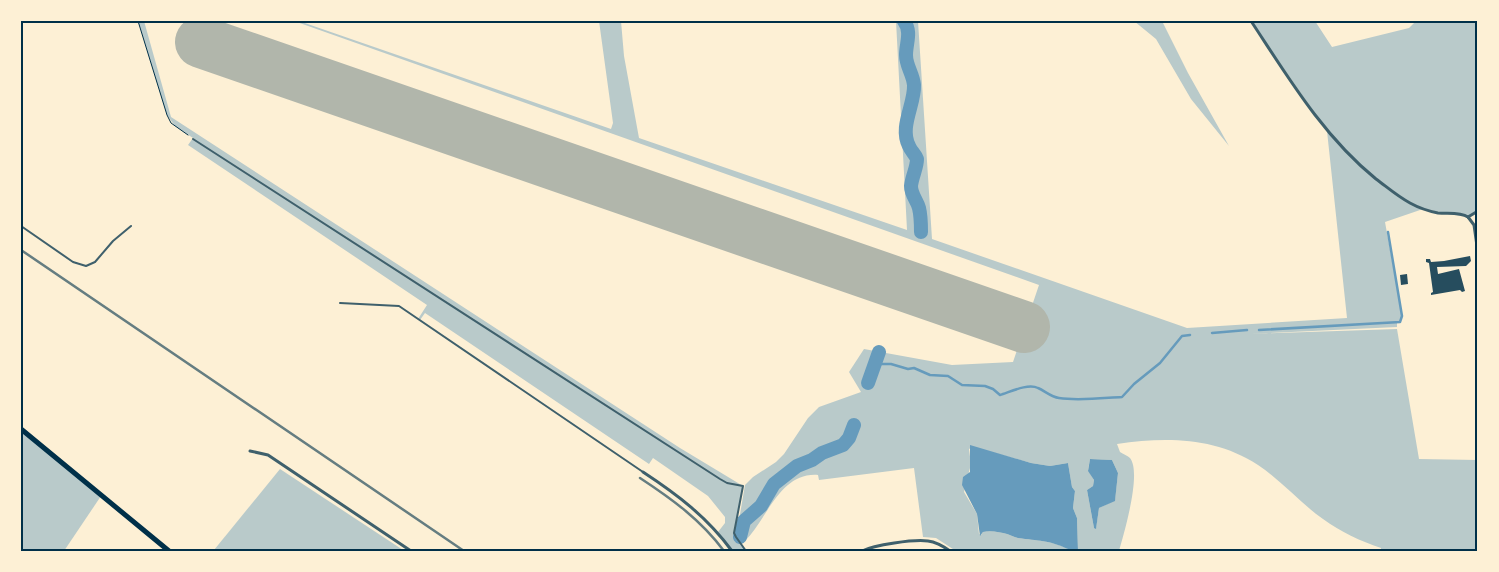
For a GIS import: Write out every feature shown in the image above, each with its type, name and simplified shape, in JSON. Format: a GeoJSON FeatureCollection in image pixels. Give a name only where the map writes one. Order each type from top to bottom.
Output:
{"type":"FeatureCollection","features":[{"type":"Feature","properties":{"kind":"main road"},"geometry":{"type":"LineString","coordinates":[[21,429],[169,551]]}},
{"type":"Feature","properties":{"kind":"street"},"geometry":{"type":"LineString","coordinates":[[1251,21],[1297,91],[1339,145],[1360,166],[1392,192],[1412,204],[1434,212],[1468,217],[1473,222],[1475,228],[1478,253]]}},
{"type":"Feature","properties":{"kind":"street"},"geometry":{"type":"LineString","coordinates":[[1468,217],[1478,211]]}},
{"type":"Feature","properties":{"kind":"street"},"geometry":{"type":"LineString","coordinates":[[250,451],[268,455],[410,551]]}},
{"type":"Feature","properties":{"kind":"street"},"geometry":{"type":"LineString","coordinates":[[643,472],[694,508],[718,532],[732,551]]}},
{"type":"Feature","properties":{"kind":"street"},"geometry":{"type":"LineString","coordinates":[[862,551],[875,546],[926,541],[939,544],[950,551]]}},
{"type":"Feature","properties":{"kind":"lane"},"geometry":{"type":"LineString","coordinates":[[193,138],[720,480],[743,486],[734,532],[746,551]]}},
{"type":"Feature","properties":{"kind":"lane"},"geometry":{"type":"LineString","coordinates":[[21,226],[72,262],[86,266],[95,262],[113,240],[131,226]]}},
{"type":"Feature","properties":{"kind":"lane"},"geometry":{"type":"LineString","coordinates":[[340,303],[399,306],[643,472]]}},
{"type":"Feature","properties":{"kind":"path"},"geometry":{"type":"LineString","coordinates":[[138,21],[168,118],[174,126],[193,138]]}},
{"type":"Feature","properties":{"kind":"shaded area"},"geometry":{"type":"Polygon","coordinates":[[[138,21],[144,21],[171,117],[680,448],[743,486],[734,531],[735,536],[746,551],[732,551],[718,532],[725,523],[725,517],[708,496],[653,458],[649,464],[425,313],[420,320],[418,319],[427,305],[188,145],[193,138],[175,126],[167,115],[138,21]]]}},
{"type":"Feature","properties":{"kind":"shaded area"},"geometry":{"type":"Polygon","coordinates":[[[294,21],[299,21],[611,129],[613,123],[599,21],[621,21],[624,56],[639,138],[907,230],[896,21],[918,21],[932,239],[1187,328],[1347,318],[1327,131],[1251,21],[1315,21],[1332,47],[1409,28],[1416,21],[1478,21],[1478,211],[1468,217],[1423,209],[1385,222],[1402,316],[1400,322],[1397,322],[1397,327],[1249,334],[1397,329],[1419,459],[1478,460],[1478,551],[1381,551],[1381,548],[1351,536],[1330,524],[1267,471],[1242,456],[1207,444],[1172,440],[1117,444],[1120,452],[1130,458],[1134,476],[1131,503],[1119,551],[1078,551],[1077,518],[1073,508],[1075,491],[1072,487],[1068,463],[1050,466],[1031,463],[973,447],[969,449],[971,464],[964,492],[977,514],[979,534],[981,535],[986,531],[998,532],[1018,538],[1044,541],[1069,549],[1069,551],[956,551],[936,538],[923,537],[914,468],[819,480],[818,475],[805,476],[794,481],[784,489],[753,532],[745,541],[741,540],[737,532],[745,485],[784,454],[808,418],[819,407],[861,392],[849,372],[864,349],[952,365],[1013,362],[1039,285],[294,21]],[[1090,459],[1088,470],[1094,480],[1093,486],[1087,490],[1094,528],[1096,528],[1099,508],[1115,500],[1118,473],[1112,460],[1090,459]]]}},
{"type":"Feature","properties":{"kind":"shaded area"},"geometry":{"type":"Polygon","coordinates":[[[1134,21],[1162,21],[1188,73],[1229,146],[1191,99],[1156,39],[1134,21]]]}},
{"type":"Feature","properties":{"kind":"shaded area"},"geometry":{"type":"Polygon","coordinates":[[[21,429],[101,496],[64,551],[21,551],[21,429]]]}},
{"type":"Feature","properties":{"kind":"shaded area"},"geometry":{"type":"Polygon","coordinates":[[[280,469],[403,550],[214,550],[280,469]]]}},
{"type":"Feature","properties":{"kind":"water"},"geometry":{"type":"Polygon","coordinates":[[[970,445],[1031,463],[1050,466],[1068,463],[1072,487],[1075,491],[1073,508],[1077,518],[1078,551],[1069,551],[1055,544],[1018,538],[998,532],[983,532],[980,536],[977,514],[962,485],[963,477],[970,472],[970,445]]]}},
{"type":"Feature","properties":{"kind":"water"},"geometry":{"type":"Polygon","coordinates":[[[1090,459],[1112,460],[1118,473],[1115,501],[1099,508],[1096,529],[1094,528],[1087,490],[1093,486],[1094,480],[1088,471],[1090,459]]]}},
{"type":"Feature","properties":{"kind":"building"},"geometry":{"type":"Polygon","coordinates":[[[1470,256],[1471,261],[1466,266],[1437,267],[1438,274],[1459,269],[1465,291],[1462,292],[1460,290],[1431,295],[1433,292],[1429,263],[1426,262],[1426,259],[1430,259],[1431,262],[1470,256]]]}},
{"type":"Feature","properties":{"kind":"building"},"geometry":{"type":"Polygon","coordinates":[[[1407,274],[1408,284],[1401,285],[1400,275],[1407,274]]]}},
{"type":"Feature","properties":{"kind":"waterway"},"geometry":{"type":"LineString","coordinates":[[904,21],[908,29],[906,59],[914,85],[906,123],[906,139],[917,159],[911,186],[920,211],[921,232]]}},
{"type":"Feature","properties":{"kind":"waterway"},"geometry":{"type":"LineString","coordinates":[[908,21],[908,26]]}},
{"type":"Feature","properties":{"kind":"waterway"},"geometry":{"type":"LineString","coordinates":[[1259,330],[1400,322],[1402,316],[1388,232]]}},
{"type":"Feature","properties":{"kind":"waterway"},"geometry":{"type":"LineString","coordinates":[[1212,333],[1247,330]]}},
{"type":"Feature","properties":{"kind":"waterway"},"geometry":{"type":"LineString","coordinates":[[875,364],[891,364],[908,369],[914,368],[930,375],[948,376],[962,385],[985,386],[993,389],[1000,395],[1019,388],[1034,387],[1056,397],[1066,399],[1122,397],[1134,384],[1160,363],[1182,336],[1190,335]]}},
{"type":"Feature","properties":{"kind":"waterway"},"geometry":{"type":"LineString","coordinates":[[868,383],[879,352]]}},
{"type":"Feature","properties":{"kind":"waterway"},"geometry":{"type":"LineString","coordinates":[[740,537],[744,521],[761,506],[774,484],[797,466],[843,445],[849,438],[854,425]]}},
{"type":"Feature","properties":{"kind":"runway"},"geometry":{"type":"LineString","coordinates":[[201,42],[1024,327]]}},
{"type":"Feature","properties":{"kind":"railway"},"geometry":{"type":"LineString","coordinates":[[21,250],[464,551]]}},
{"type":"Feature","properties":{"kind":"railway"},"geometry":{"type":"LineString","coordinates":[[640,478],[706,529],[724,551]]}}]}
